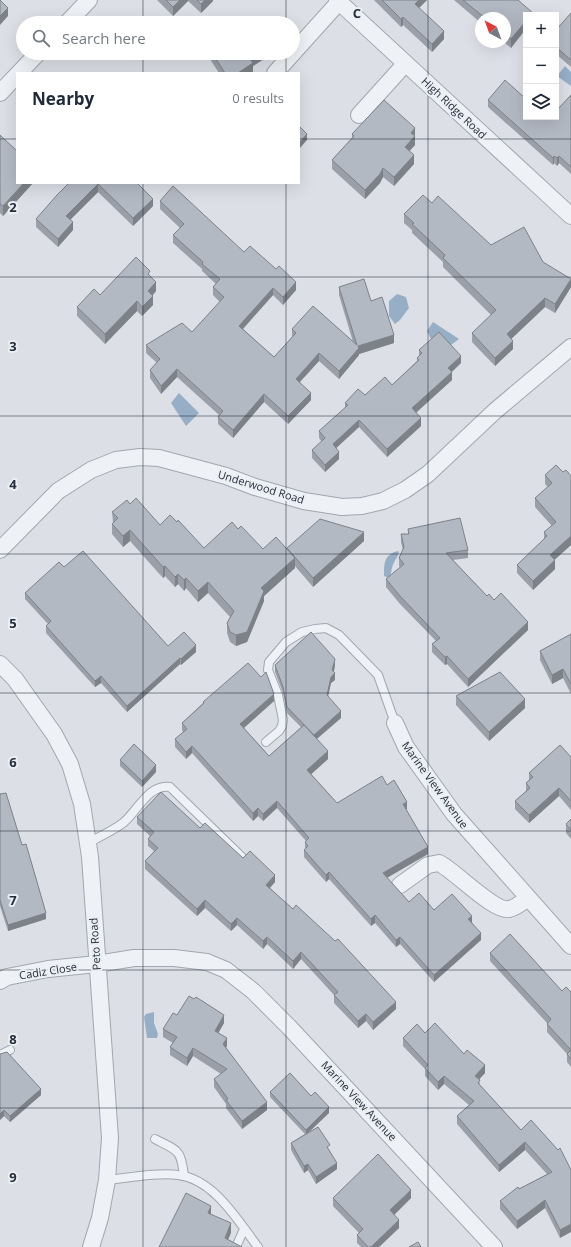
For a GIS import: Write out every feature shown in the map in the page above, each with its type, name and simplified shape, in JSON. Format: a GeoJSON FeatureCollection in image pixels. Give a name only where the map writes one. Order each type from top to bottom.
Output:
{"type":"FeatureCollection","features":[{"type":"Feature","properties":{"kind":"street"},"geometry":{"type":"LineString","coordinates":[[74,16],[89,0]]}},
{"type":"Feature","properties":{"kind":"street"},"geometry":{"type":"LineString","coordinates":[[300,45],[338,1]]}},
{"type":"Feature","properties":{"kind":"street","name":"High Ridge Road"},"geometry":{"type":"LineString","coordinates":[[338,1],[571,216]]}},
{"type":"Feature","properties":{"kind":"street"},"geometry":{"type":"LineString","coordinates":[[20,72],[31,60]]}},
{"type":"Feature","properties":{"kind":"street"},"geometry":{"type":"LineString","coordinates":[[276,72],[287,60]]}},
{"type":"Feature","properties":{"kind":"street"},"geometry":{"type":"LineString","coordinates":[[359,115],[405,64]]}},
{"type":"Feature","properties":{"kind":"street"},"geometry":{"type":"LineString","coordinates":[[0,93],[16,76]]}},
{"type":"Feature","properties":{"kind":"street","name":"Underwood Road"},"geometry":{"type":"LineString","coordinates":[[0,550],[58,491],[91,470],[116,460],[140,457],[159,458],[226,476],[255,487],[304,501],[342,507],[362,506],[383,501],[405,490],[428,474],[495,411],[571,347]]}},
{"type":"Feature","properties":{"kind":"street","name":"Peto Road"},"geometry":{"type":"LineString","coordinates":[[0,664],[15,679],[54,734],[70,764],[82,804],[90,857],[110,1138],[107,1180],[100,1218],[91,1247]]}},
{"type":"Feature","properties":{"kind":"street","name":"Marine View Avenue"},"geometry":{"type":"LineString","coordinates":[[395,723],[406,747],[454,814],[571,946]]}},
{"type":"Feature","properties":{"kind":"street"},"geometry":{"type":"LineString","coordinates":[[400,885],[428,865],[439,863],[486,899],[504,909],[514,907],[528,898]]}},
{"type":"Feature","properties":{"kind":"street","name":"Marine View Avenue"},"geometry":{"type":"LineString","coordinates":[[97,964],[134,958],[174,958],[207,962],[226,970],[253,991],[289,1027],[494,1247]]}},
{"type":"Feature","properties":{"kind":"street","name":"Cadiz Close"},"geometry":{"type":"LineString","coordinates":[[0,981],[7,977],[48,969],[97,964]]}},
{"type":"Feature","properties":{"kind":"lane","name":"Marine View Avenue"},"geometry":{"type":"LineString","coordinates":[[266,742],[279,731],[283,720],[278,694],[268,670],[269,662],[276,652],[290,639],[302,632],[315,629],[326,628],[339,635],[378,675],[395,723]]}},
{"type":"Feature","properties":{"kind":"lane"},"geometry":{"type":"LineString","coordinates":[[88,844],[124,822],[156,789],[170,786],[243,858]]}},
{"type":"Feature","properties":{"kind":"lane"},"geometry":{"type":"LineString","coordinates":[[0,1055],[10,1050]]}},
{"type":"Feature","properties":{"kind":"lane"},"geometry":{"type":"LineString","coordinates":[[155,1139],[171,1147],[180,1154],[184,1176]]}},
{"type":"Feature","properties":{"kind":"lane"},"geometry":{"type":"LineString","coordinates":[[107,1180],[160,1175],[184,1176],[202,1184],[218,1195],[258,1247]]}},
{"type":"Feature","properties":{"kind":"lane"},"geometry":{"type":"LineString","coordinates":[[236,1247],[244,1229]]}},
{"type":"Feature","properties":{"kind":"water"},"geometry":{"type":"Polygon","coordinates":[[[565,66],[571,72],[571,86],[559,77],[559,74],[565,66]]]}},
{"type":"Feature","properties":{"kind":"water"},"geometry":{"type":"Polygon","coordinates":[[[397,294],[406,297],[409,308],[395,324],[389,316],[389,301],[397,294]]]}},
{"type":"Feature","properties":{"kind":"water"},"geometry":{"type":"Polygon","coordinates":[[[433,322],[459,339],[451,345],[439,338],[432,341],[427,331],[433,322]]]}},
{"type":"Feature","properties":{"kind":"water"},"geometry":{"type":"Polygon","coordinates":[[[179,393],[199,413],[186,426],[171,403],[179,393]]]}},
{"type":"Feature","properties":{"kind":"water"},"geometry":{"type":"Polygon","coordinates":[[[393,552],[399,552],[389,578],[384,576],[387,557],[393,552]]]}},
{"type":"Feature","properties":{"kind":"water"},"geometry":{"type":"Polygon","coordinates":[[[154,1012],[154,1023],[158,1034],[157,1038],[147,1038],[144,1017],[146,1014],[154,1012]]]}},
{"type":"Feature","properties":{"kind":"building"},"geometry":{"type":"Polygon","coordinates":[[[0,0],[8,8],[0,16],[0,0]]]}},
{"type":"Feature","properties":{"kind":"building"},"geometry":{"type":"Polygon","coordinates":[[[166,0],[180,0],[173,7],[166,0]]]}},
{"type":"Feature","properties":{"kind":"building"},"geometry":{"type":"Polygon","coordinates":[[[197,0],[205,0],[201,4],[197,0]]]}},
{"type":"Feature","properties":{"kind":"building"},"geometry":{"type":"Polygon","coordinates":[[[382,0],[419,0],[415,4],[444,31],[432,44],[403,17],[401,19],[382,0]]]}},
{"type":"Feature","properties":{"kind":"building"},"geometry":{"type":"Polygon","coordinates":[[[463,0],[518,0],[532,12],[523,12],[523,25],[511,39],[511,12],[478,12],[463,0]]]}},
{"type":"Feature","properties":{"kind":"building"},"geometry":{"type":"Polygon","coordinates":[[[571,13],[571,60],[559,50],[559,27],[571,13]]]}},
{"type":"Feature","properties":{"kind":"building"},"geometry":{"type":"Polygon","coordinates":[[[217,60],[251,60],[253,63],[240,72],[224,72],[217,60]]]}},
{"type":"Feature","properties":{"kind":"building"},"geometry":{"type":"Polygon","coordinates":[[[505,80],[523,96],[523,120],[559,120],[559,108],[571,95],[571,167],[559,156],[557,158],[554,156],[553,158],[488,100],[505,80]]]}},
{"type":"Feature","properties":{"kind":"building"},"geometry":{"type":"Polygon","coordinates":[[[384,100],[415,128],[411,133],[415,136],[405,147],[414,155],[394,177],[383,168],[380,174],[365,190],[332,160],[354,136],[352,134],[384,100]]]}},
{"type":"Feature","properties":{"kind":"building"},"geometry":{"type":"Polygon","coordinates":[[[300,127],[307,134],[300,142],[300,127]]]}},
{"type":"Feature","properties":{"kind":"building"},"geometry":{"type":"Polygon","coordinates":[[[0,135],[16,150],[16,184],[23,184],[3,206],[0,204],[0,135]]]}},
{"type":"Feature","properties":{"kind":"building"},"geometry":{"type":"Polygon","coordinates":[[[68,184],[98,184],[66,216],[73,222],[58,239],[36,219],[68,184]]]}},
{"type":"Feature","properties":{"kind":"building"},"geometry":{"type":"Polygon","coordinates":[[[98,184],[138,184],[153,199],[133,218],[98,184]]]}},
{"type":"Feature","properties":{"kind":"building"},"geometry":{"type":"Polygon","coordinates":[[[173,186],[244,252],[250,246],[276,269],[279,266],[296,282],[283,297],[273,288],[239,326],[274,357],[296,333],[292,329],[313,306],[357,345],[339,287],[364,279],[371,301],[382,297],[394,335],[358,346],[359,348],[339,371],[319,353],[296,379],[311,393],[288,416],[264,394],[233,430],[218,417],[223,411],[177,369],[161,386],[150,370],[160,359],[146,345],[182,323],[192,332],[224,297],[213,287],[220,279],[202,264],[203,262],[173,235],[184,224],[160,201],[173,186]]]}},
{"type":"Feature","properties":{"kind":"building"},"geometry":{"type":"Polygon","coordinates":[[[423,195],[432,203],[438,196],[491,245],[524,227],[543,262],[571,279],[555,304],[545,298],[507,334],[513,341],[495,358],[472,333],[496,310],[443,258],[445,255],[412,224],[414,223],[404,214],[423,195]]]}},
{"type":"Feature","properties":{"kind":"building"},"geometry":{"type":"Polygon","coordinates":[[[136,257],[150,271],[148,274],[156,282],[148,291],[153,296],[142,307],[137,301],[105,334],[77,307],[94,289],[100,295],[136,257]]]}},
{"type":"Feature","properties":{"kind":"building"},"geometry":{"type":"Polygon","coordinates":[[[439,332],[461,356],[448,368],[452,372],[412,408],[421,418],[387,449],[359,420],[333,444],[339,452],[325,465],[312,450],[325,438],[319,431],[348,405],[345,403],[358,389],[365,395],[385,377],[392,385],[419,360],[417,358],[422,353],[419,350],[439,332]]]}},
{"type":"Feature","properties":{"kind":"building"},"geometry":{"type":"Polygon","coordinates":[[[556,465],[563,472],[566,470],[571,476],[571,536],[550,555],[555,560],[533,581],[517,565],[547,536],[544,532],[556,522],[535,498],[552,483],[545,475],[556,465]]]}},
{"type":"Feature","properties":{"kind":"building"},"geometry":{"type":"Polygon","coordinates":[[[136,498],[160,525],[170,515],[177,522],[178,520],[204,548],[232,522],[238,529],[241,526],[263,549],[276,537],[295,558],[261,588],[264,591],[247,632],[236,635],[230,632],[227,623],[234,611],[208,582],[198,591],[186,578],[184,580],[178,574],[175,577],[165,566],[163,567],[130,530],[123,536],[112,524],[118,518],[112,512],[127,500],[130,504],[136,498]]]}},
{"type":"Feature","properties":{"kind":"building"},"geometry":{"type":"Polygon","coordinates":[[[460,518],[468,550],[446,553],[487,596],[489,594],[494,600],[501,593],[528,622],[468,679],[447,656],[445,657],[432,644],[440,638],[386,579],[404,564],[399,558],[404,547],[401,534],[409,534],[408,529],[460,518]]]}},
{"type":"Feature","properties":{"kind":"building"},"geometry":{"type":"Polygon","coordinates":[[[320,519],[364,532],[313,578],[287,548],[320,519]]]}},
{"type":"Feature","properties":{"kind":"building"},"geometry":{"type":"Polygon","coordinates":[[[83,551],[168,646],[184,632],[196,645],[127,706],[101,676],[95,681],[46,626],[51,621],[25,593],[59,562],[64,567],[83,551]]]}},
{"type":"Feature","properties":{"kind":"building"},"geometry":{"type":"Polygon","coordinates":[[[311,632],[335,659],[332,670],[335,673],[331,677],[327,695],[341,711],[314,735],[287,707],[283,687],[275,665],[311,632]]]}},
{"type":"Feature","properties":{"kind":"building"},"geometry":{"type":"Polygon","coordinates":[[[571,634],[571,684],[563,669],[552,675],[540,651],[571,634]]]}},
{"type":"Feature","properties":{"kind":"building"},"geometry":{"type":"Polygon","coordinates":[[[248,663],[261,677],[266,672],[274,694],[240,724],[269,756],[304,725],[328,751],[307,770],[337,803],[382,776],[387,785],[394,780],[407,802],[403,804],[428,847],[383,873],[409,902],[419,893],[434,910],[452,894],[472,916],[468,919],[481,933],[434,975],[400,937],[396,940],[375,915],[371,919],[329,872],[326,875],[304,850],[308,846],[305,842],[309,838],[277,801],[263,814],[258,808],[253,813],[192,746],[186,752],[175,739],[187,729],[182,723],[204,703],[203,702],[248,663]]]}},
{"type":"Feature","properties":{"kind":"building"},"geometry":{"type":"Polygon","coordinates":[[[500,672],[525,699],[489,732],[456,696],[500,672]]]}},
{"type":"Feature","properties":{"kind":"building"},"geometry":{"type":"Polygon","coordinates":[[[134,744],[156,765],[142,781],[120,760],[134,744]]]}},
{"type":"Feature","properties":{"kind":"building"},"geometry":{"type":"Polygon","coordinates":[[[560,745],[571,757],[571,801],[559,788],[529,815],[515,801],[530,788],[526,783],[533,777],[529,773],[560,745]]]}},
{"type":"Feature","properties":{"kind":"building"},"geometry":{"type":"Polygon","coordinates":[[[161,792],[200,828],[205,823],[243,858],[250,851],[275,875],[266,885],[293,909],[296,905],[335,941],[338,939],[396,1002],[373,1022],[366,1014],[358,1021],[334,995],[338,992],[301,952],[293,961],[267,937],[263,941],[237,918],[231,924],[205,900],[197,909],[145,861],[158,848],[148,839],[154,832],[137,817],[161,792]]]}},
{"type":"Feature","properties":{"kind":"building"},"geometry":{"type":"Polygon","coordinates":[[[6,793],[22,845],[26,844],[46,913],[8,925],[0,900],[0,794],[6,793]]]}},
{"type":"Feature","properties":{"kind":"building"},"geometry":{"type":"Polygon","coordinates":[[[571,819],[571,830],[566,824],[571,819]]]}},
{"type":"Feature","properties":{"kind":"building"},"geometry":{"type":"Polygon","coordinates":[[[510,934],[562,991],[566,987],[571,992],[571,1050],[547,1024],[551,1019],[490,953],[510,934]]]}},
{"type":"Feature","properties":{"kind":"building"},"geometry":{"type":"Polygon","coordinates":[[[189,996],[194,999],[196,997],[224,1015],[215,1031],[227,1038],[223,1044],[267,1102],[242,1121],[226,1100],[228,1099],[214,1079],[227,1069],[193,1048],[187,1058],[170,1047],[177,1037],[163,1029],[173,1013],[177,1015],[189,996]]]}},
{"type":"Feature","properties":{"kind":"building"},"geometry":{"type":"Polygon","coordinates":[[[435,1023],[464,1054],[467,1050],[485,1065],[475,1076],[480,1080],[478,1083],[521,1130],[531,1120],[558,1150],[560,1148],[571,1170],[571,1224],[560,1230],[545,1200],[517,1221],[500,1201],[518,1187],[519,1189],[552,1172],[525,1142],[499,1165],[457,1116],[474,1101],[444,1076],[438,1082],[425,1068],[428,1065],[403,1038],[417,1024],[425,1033],[435,1023]]]}},
{"type":"Feature","properties":{"kind":"building"},"geometry":{"type":"Polygon","coordinates":[[[571,1050],[571,1059],[567,1054],[571,1050]]]}},
{"type":"Feature","properties":{"kind":"building"},"geometry":{"type":"Polygon","coordinates":[[[7,1052],[41,1089],[10,1116],[4,1110],[0,1114],[0,1054],[7,1052]]]}},
{"type":"Feature","properties":{"kind":"building"},"geometry":{"type":"Polygon","coordinates":[[[290,1073],[311,1096],[315,1092],[329,1107],[306,1130],[270,1092],[290,1073]]]}},
{"type":"Feature","properties":{"kind":"building"},"geometry":{"type":"Polygon","coordinates":[[[318,1127],[330,1145],[327,1147],[337,1163],[316,1177],[308,1164],[304,1166],[291,1143],[318,1127]]]}},
{"type":"Feature","properties":{"kind":"building"},"geometry":{"type":"Polygon","coordinates":[[[378,1154],[411,1190],[390,1210],[399,1220],[371,1247],[368,1247],[357,1235],[363,1229],[333,1198],[378,1154]]]}},
{"type":"Feature","properties":{"kind":"building"},"geometry":{"type":"Polygon","coordinates":[[[186,1193],[211,1206],[208,1213],[231,1223],[225,1238],[242,1247],[159,1247],[186,1193]]]}},
{"type":"Feature","properties":{"kind":"building"},"geometry":{"type":"Polygon","coordinates":[[[418,1242],[421,1247],[409,1247],[418,1242]]]}}]}
